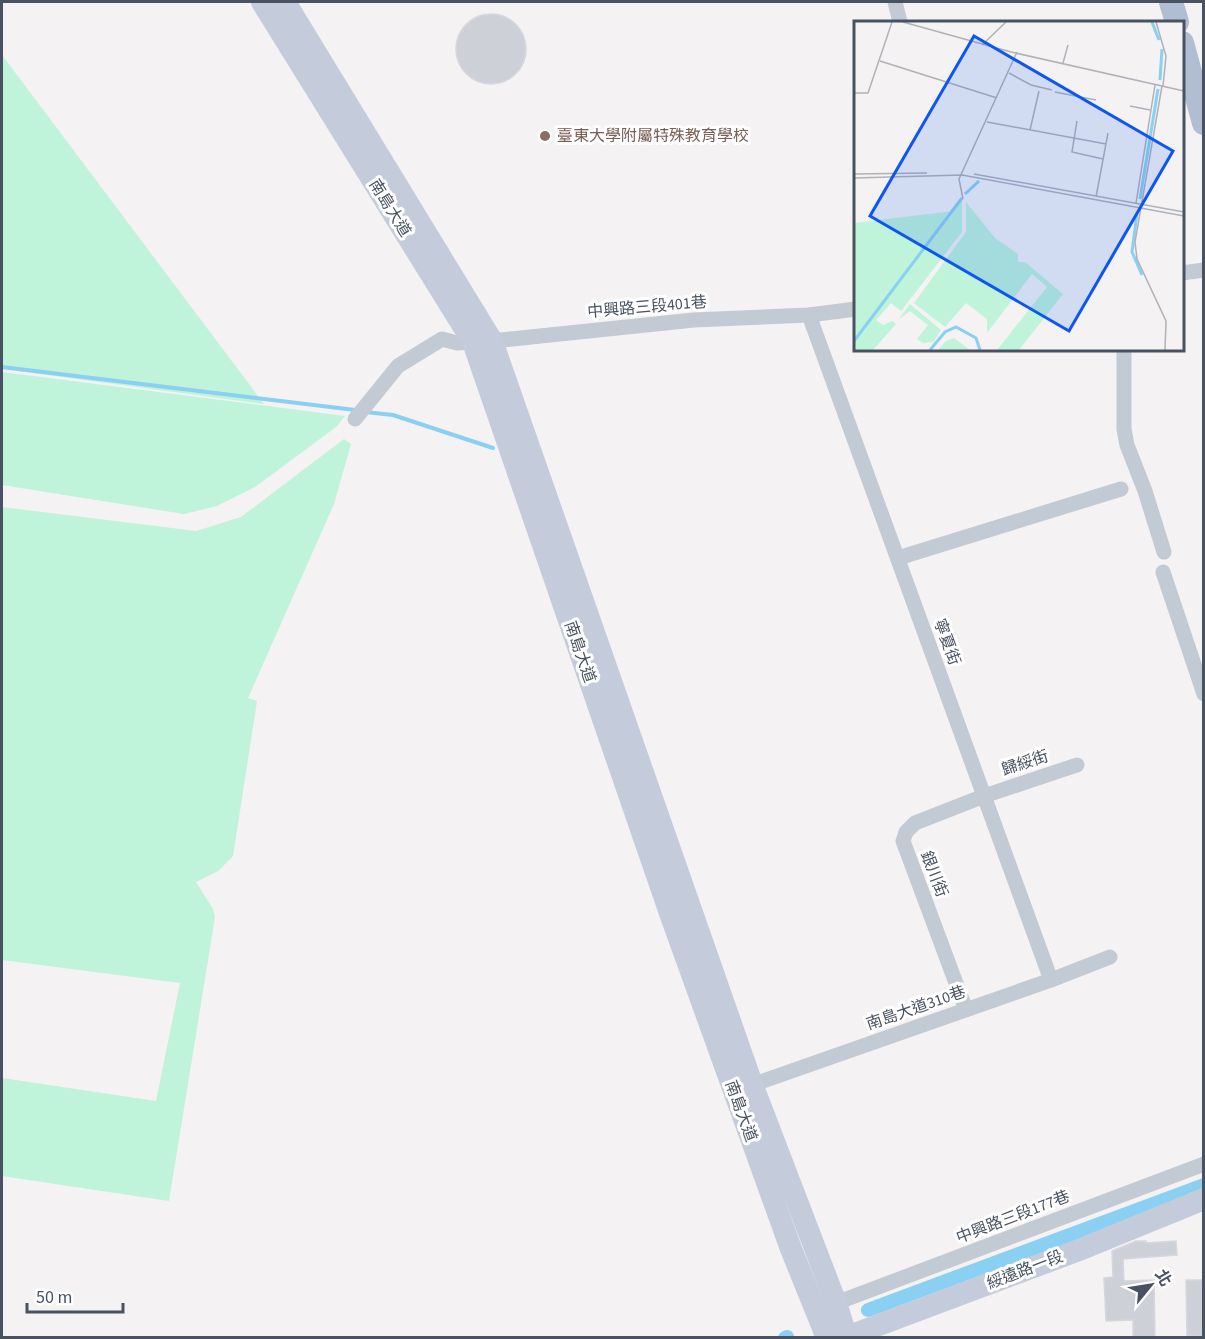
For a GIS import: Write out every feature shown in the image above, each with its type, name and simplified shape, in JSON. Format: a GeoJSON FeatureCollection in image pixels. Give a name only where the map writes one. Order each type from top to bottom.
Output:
{"type":"FeatureCollection","features":[{"type":"Feature","properties":{"kind":"main road"},"geometry":{"type":"LineString","coordinates":[[1171,2],[1174,21]]}},
{"type":"Feature","properties":{"kind":"main road"},"geometry":{"type":"LineString","coordinates":[[1184,46],[1196,71],[1203,123]]}},
{"type":"Feature","properties":{"kind":"street","name":"南島大道"},"geometry":{"type":"LineString","coordinates":[[262,2],[483,341]]}},
{"type":"Feature","properties":{"kind":"street","name":"南島大道"},"geometry":{"type":"LineString","coordinates":[[285,2],[483,341],[743,1088],[791,1249],[827,1338]]}},
{"type":"Feature","properties":{"kind":"street"},"geometry":{"type":"LineString","coordinates":[[895,2],[900,21]]}},
{"type":"Feature","properties":{"kind":"street"},"geometry":{"type":"LineString","coordinates":[[1163,2],[1173,21]]}},
{"type":"Feature","properties":{"kind":"street"},"geometry":{"type":"LineString","coordinates":[[1182,2],[1182,21]]}},
{"type":"Feature","properties":{"kind":"street"},"geometry":{"type":"LineString","coordinates":[[1184,273],[1203,270]]}},
{"type":"Feature","properties":{"kind":"street","name":"中興路三段401巷"},"geometry":{"type":"LineString","coordinates":[[355,420],[398,366],[442,339],[457,343],[694,320],[809,315],[854,309]]}},
{"type":"Feature","properties":{"kind":"street","name":"寧夏街"},"geometry":{"type":"LineString","coordinates":[[809,315],[1051,980]]}},
{"type":"Feature","properties":{"kind":"street"},"geometry":{"type":"LineString","coordinates":[[1124,351],[1124,429],[1127,445],[1145,491],[1164,552]]}},
{"type":"Feature","properties":{"kind":"street"},"geometry":{"type":"LineString","coordinates":[[898,558],[1121,489]]}},
{"type":"Feature","properties":{"kind":"street"},"geometry":{"type":"LineString","coordinates":[[1162,572],[1203,694]]}},
{"type":"Feature","properties":{"kind":"street","name":"歸綏街"},"geometry":{"type":"LineString","coordinates":[[984,796],[1077,765]]}},
{"type":"Feature","properties":{"kind":"street","name":"銀川街"},"geometry":{"type":"LineString","coordinates":[[966,1010],[903,842],[906,832],[915,823],[984,796]]}},
{"type":"Feature","properties":{"kind":"street","name":"南島大道310巷"},"geometry":{"type":"LineString","coordinates":[[743,1088],[1051,980],[1110,957]]}},
{"type":"Feature","properties":{"kind":"street","name":"南島大道"},"geometry":{"type":"LineString","coordinates":[[743,1088],[836,1303],[846,1337]]}},
{"type":"Feature","properties":{"kind":"street","name":"中興路三段177巷"},"geometry":{"type":"LineString","coordinates":[[836,1303],[1203,1164]]}},
{"type":"Feature","properties":{"kind":"street","name":"綏遠路一段"},"geometry":{"type":"LineString","coordinates":[[846,1337],[1078,1250],[1203,1199]]}},
{"type":"Feature","properties":{"kind":"green space"},"geometry":{"type":"Polygon","coordinates":[[[2,55],[264,404],[2,369],[2,55]]]}},
{"type":"Feature","properties":{"kind":"green space"},"geometry":{"type":"Polygon","coordinates":[[[2,372],[345,416],[336,427],[255,487],[217,506],[184,514],[2,485],[2,372]]]}},
{"type":"Feature","properties":{"kind":"green space"},"geometry":{"type":"Polygon","coordinates":[[[344,439],[351,444],[334,504],[248,698],[257,701],[233,856],[218,871],[196,882],[213,909],[215,917],[169,1201],[2,1176],[2,1078],[156,1101],[180,983],[2,960],[2,507],[196,531],[241,517],[344,439]]]}},
{"type":"Feature","properties":{"kind":"building"},"geometry":{"type":"Polygon","coordinates":[[[498,14],[511,20],[520,29],[524,35],[526,49],[524,63],[516,74],[505,82],[484,84],[466,74],[458,63],[456,42],[466,24],[477,16],[498,14]]]}},
{"type":"Feature","properties":{"kind":"building"},"geometry":{"type":"Polygon","coordinates":[[[1136,1241],[1146,1241],[1146,1243],[1176,1241],[1177,1255],[1123,1259],[1124,1281],[1154,1280],[1155,1338],[1133,1338],[1133,1320],[1106,1321],[1104,1278],[1113,1277],[1112,1251],[1136,1241]]]}},
{"type":"Feature","properties":{"kind":"building"},"geometry":{"type":"Polygon","coordinates":[[[1186,1280],[1203,1280],[1203,1336],[1187,1336],[1186,1280]]]}},
{"type":"Feature","properties":{"kind":"waterway"},"geometry":{"type":"LineString","coordinates":[[2,367],[355,410]]}},
{"type":"Feature","properties":{"kind":"waterway"},"geometry":{"type":"LineString","coordinates":[[365,412],[393,415],[493,448]]}},
{"type":"Feature","properties":{"kind":"waterway"},"geometry":{"type":"LineString","coordinates":[[868,1310],[1204,1185]]}},
{"type":"Feature","properties":{"kind":"place","name":"臺東大學附屬特殊教育學校"},"geometry":{"type":"Point","coordinates":[545,136]}}]}
